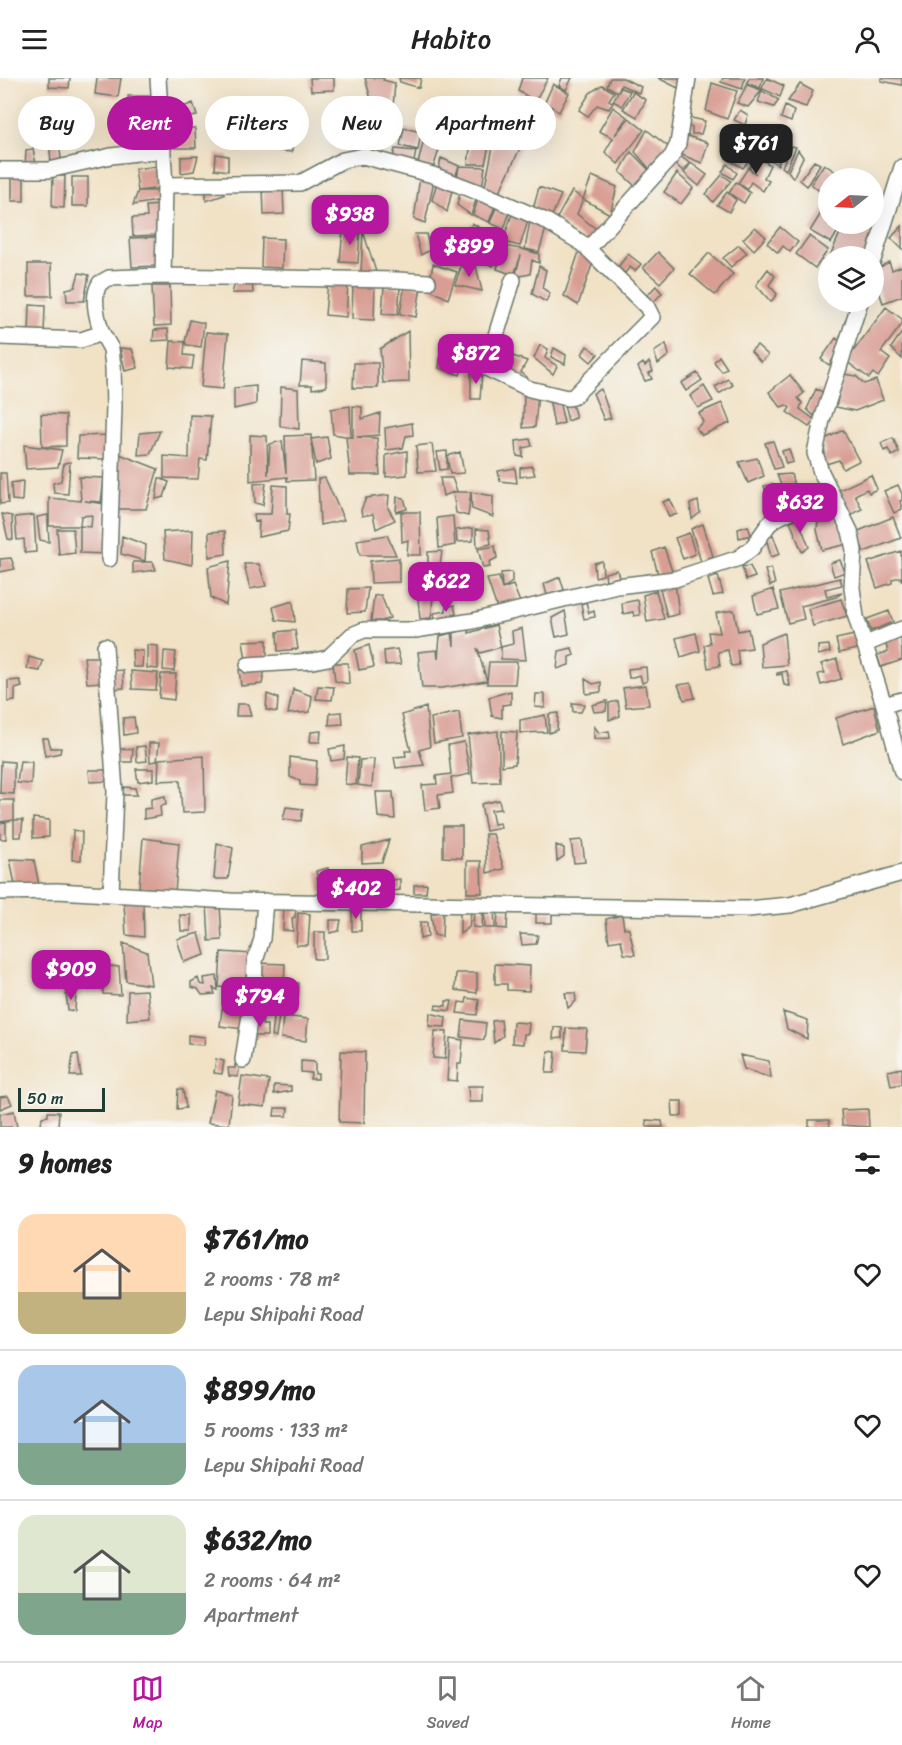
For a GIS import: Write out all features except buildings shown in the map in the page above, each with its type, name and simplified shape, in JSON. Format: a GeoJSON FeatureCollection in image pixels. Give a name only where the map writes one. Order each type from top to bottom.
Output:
{"type":"FeatureCollection","features":[{"type":"Feature","properties":{"kind":"street"},"geometry":{"type":"LineString","coordinates":[[158,78],[159,96]]}},
{"type":"Feature","properties":{"kind":"street"},"geometry":{"type":"LineString","coordinates":[[588,249],[672,156],[678,144],[688,78]]}},
{"type":"Feature","properties":{"kind":"street"},"geometry":{"type":"LineString","coordinates":[[0,170],[49,170],[111,156],[163,150],[165,184],[163,276]]}},
{"type":"Feature","properties":{"kind":"street"},"geometry":{"type":"LineString","coordinates":[[165,184],[300,183],[343,160],[363,156],[433,175],[546,221],[580,242],[647,307],[652,317],[573,397],[567,398],[530,388],[486,368],[513,280]]}},
{"type":"Feature","properties":{"kind":"street"},"geometry":{"type":"LineString","coordinates":[[877,246],[902,167]]}},
{"type":"Feature","properties":{"kind":"street"},"geometry":{"type":"LineString","coordinates":[[109,559],[114,367],[111,349],[102,333],[96,308],[95,294],[100,283],[109,278],[163,276],[428,282]]}},
{"type":"Feature","properties":{"kind":"street"},"geometry":{"type":"LineString","coordinates":[[857,312],[816,441],[815,453],[820,472],[850,531],[854,550],[852,588],[856,617],[866,644],[902,772]]}},
{"type":"Feature","properties":{"kind":"street"},"geometry":{"type":"LineString","coordinates":[[0,337],[81,340],[102,333]]}},
{"type":"Feature","properties":{"kind":"street"},"geometry":{"type":"LineString","coordinates":[[248,665],[328,658],[352,635],[364,630],[415,630],[473,621],[617,586],[675,579],[739,558],[752,548],[769,524],[777,518],[832,495]]}},
{"type":"Feature","properties":{"kind":"street"},"geometry":{"type":"LineString","coordinates":[[866,644],[902,629]]}},
{"type":"Feature","properties":{"kind":"street"},"geometry":{"type":"LineString","coordinates":[[105,646],[115,792],[111,894]]}},
{"type":"Feature","properties":{"kind":"street"},"geometry":{"type":"LineString","coordinates":[[884,705],[902,700]]}},
{"type":"Feature","properties":{"kind":"street"},"geometry":{"type":"LineString","coordinates":[[0,892],[57,891],[231,901],[748,909],[790,905],[902,873]]}},
{"type":"Feature","properties":{"kind":"street"},"geometry":{"type":"LineString","coordinates":[[243,1060],[254,989],[255,961],[262,939],[265,901]]}}]}
